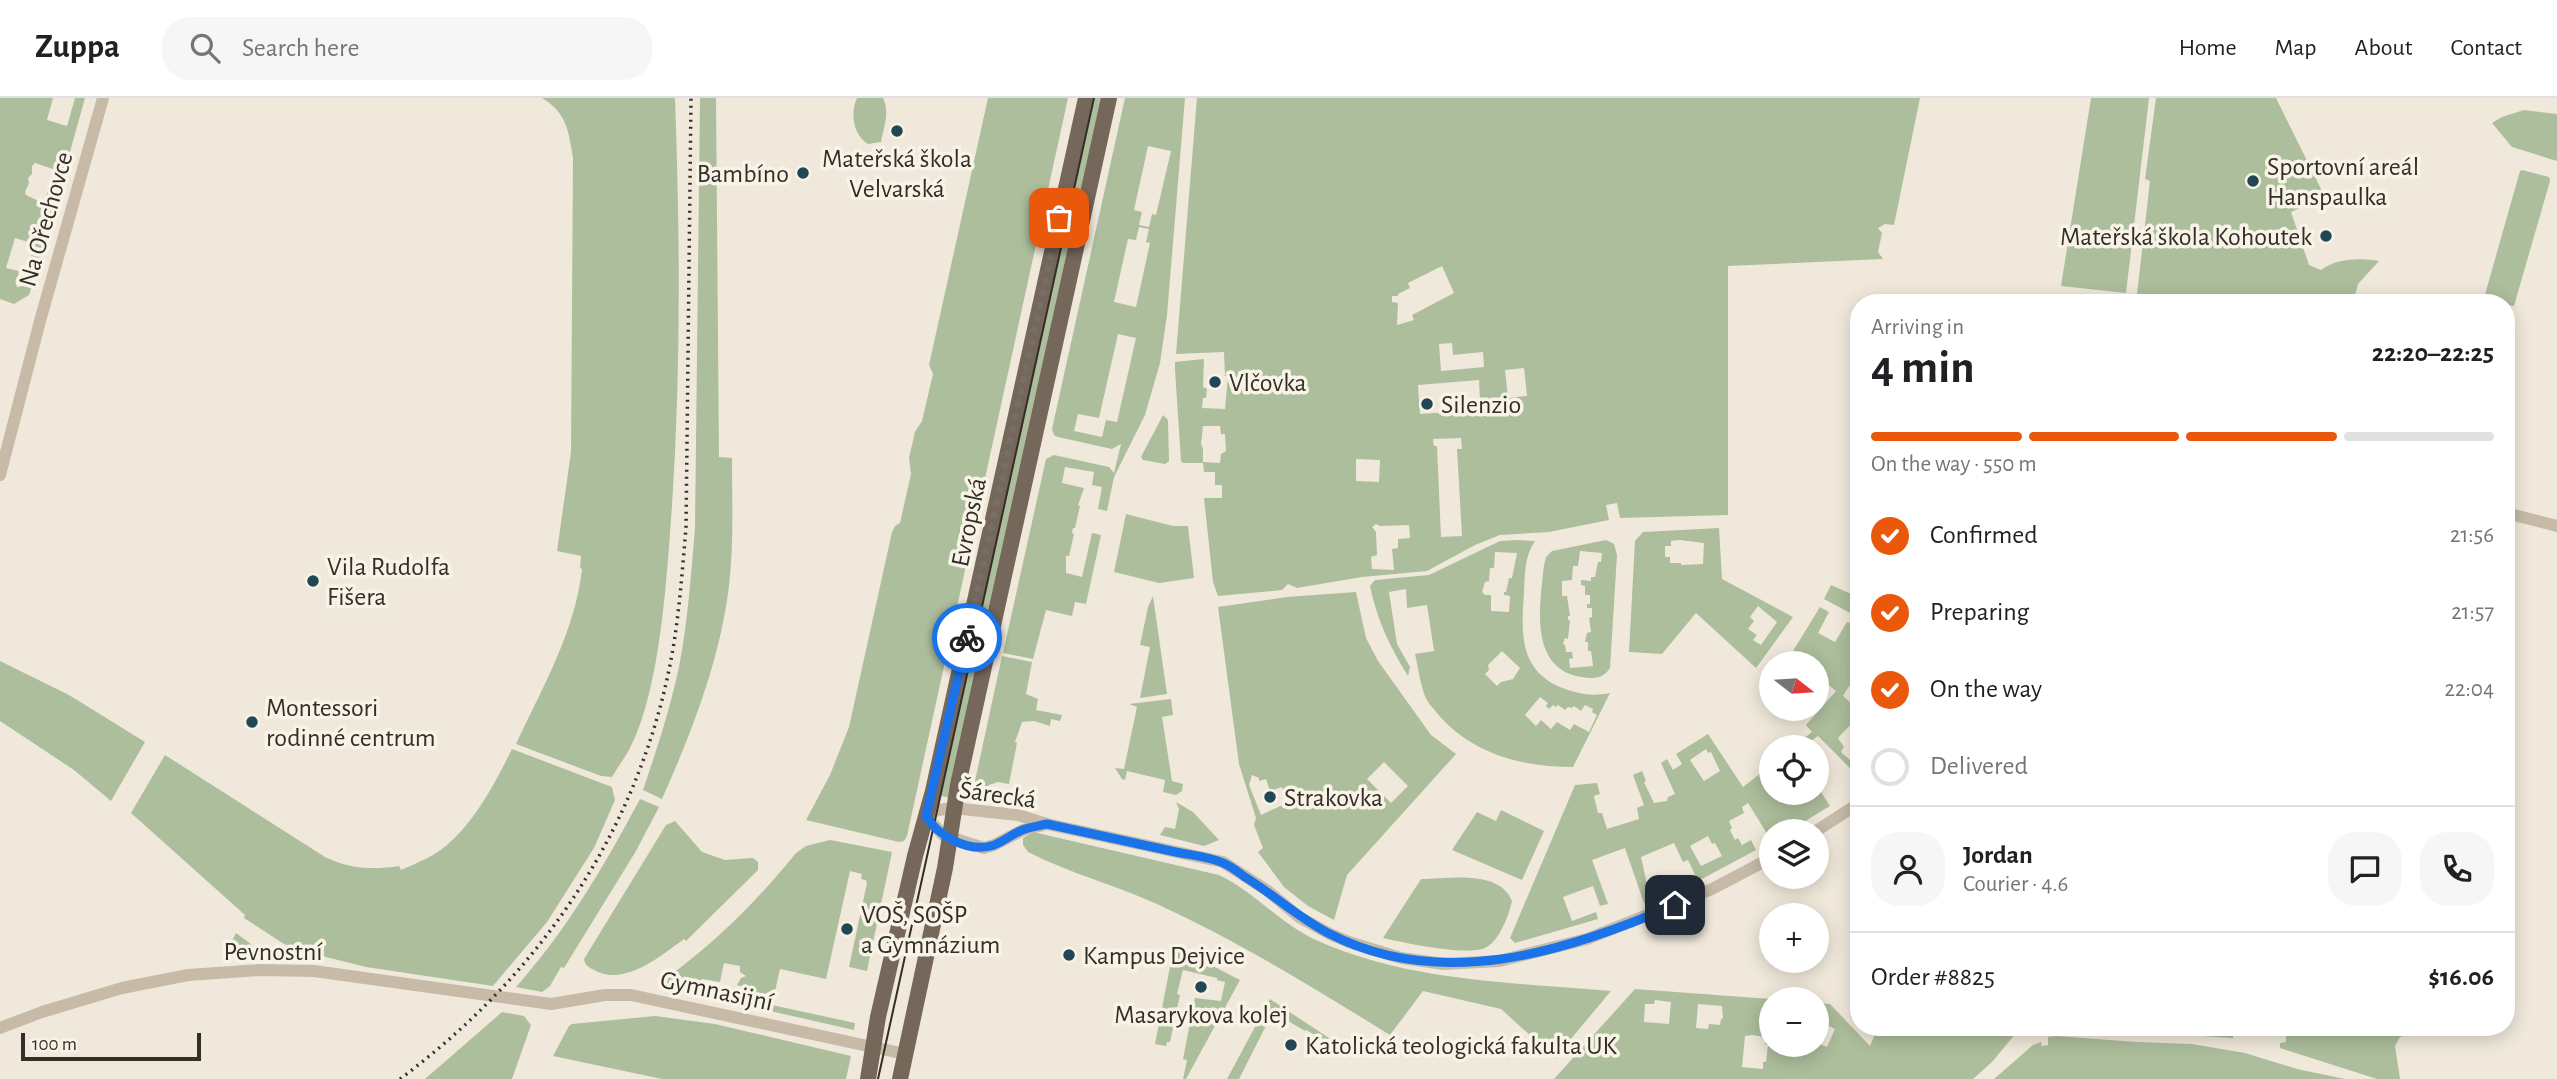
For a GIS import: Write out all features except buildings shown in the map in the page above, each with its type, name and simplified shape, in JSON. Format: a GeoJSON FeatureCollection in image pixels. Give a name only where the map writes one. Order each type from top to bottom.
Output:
{"type":"FeatureCollection","features":[{"type":"Feature","properties":{"kind":"main road","name":"Evropská"},"geometry":{"type":"LineString","coordinates":[[867,1079],[1086,98]]}},
{"type":"Feature","properties":{"kind":"main road","name":"Evropská"},"geometry":{"type":"LineString","coordinates":[[900,1079],[946,863],[953,808],[1109,98]]}},
{"type":"Feature","properties":{"kind":"street","name":"Na Ořechovce"},"geometry":{"type":"LineString","coordinates":[[0,475],[103,98]]}},
{"type":"Feature","properties":{"kind":"street"},"geometry":{"type":"LineString","coordinates":[[2515,515],[2557,526]]}},
{"type":"Feature","properties":{"kind":"street","name":"Šárecká"},"geometry":{"type":"LineString","coordinates":[[926,816],[938,810],[953,808],[1018,815],[1047,824],[1223,862],[1268,891],[1299,917],[1330,934],[1401,958],[1444,964],[1499,961],[1587,939],[1712,889],[1759,864]]}},
{"type":"Feature","properties":{"kind":"street"},"geometry":{"type":"LineString","coordinates":[[1829,823],[1850,809]]}},
{"type":"Feature","properties":{"kind":"street"},"geometry":{"type":"LineString","coordinates":[[926,816],[938,832],[950,839],[984,848],[1023,830],[1047,824]]}},
{"type":"Feature","properties":{"kind":"street","name":"Pevnostní"},"geometry":{"type":"LineString","coordinates":[[0,1028],[75,1001],[122,988],[188,975],[260,970],[314,971],[551,1004]]}},
{"type":"Feature","properties":{"kind":"street","name":"Gymnasijní"},"geometry":{"type":"LineString","coordinates":[[551,1004],[605,995],[631,995],[905,1054]]}},
{"type":"Feature","properties":{"kind":"green space"},"geometry":{"type":"Polygon","coordinates":[[[0,98],[53,98],[47,120],[67,126],[75,98],[85,98],[40,259],[31,257],[35,244],[15,238],[6,268],[19,271],[17,287],[23,286],[30,260],[39,263],[29,295],[14,304],[0,299],[0,98]],[[35,163],[28,178],[26,195],[41,202],[42,199],[45,200],[53,169],[35,163]]]}},
{"type":"Feature","properties":{"kind":"green space"},"geometry":{"type":"Polygon","coordinates":[[[542,98],[675,98],[679,251],[678,353],[675,455],[665,597],[649,696],[629,750],[612,777],[601,776],[516,744],[565,637],[582,569],[581,556],[557,551],[571,452],[573,157],[565,123],[557,110],[542,98]]]}},
{"type":"Feature","properties":{"kind":"green space"},"geometry":{"type":"Polygon","coordinates":[[[700,98],[716,98],[719,457],[732,458],[732,554],[725,614],[712,668],[694,722],[662,799],[643,790],[679,667],[695,528],[700,98]]]}},
{"type":"Feature","properties":{"kind":"green space"},"geometry":{"type":"Polygon","coordinates":[[[857,98],[883,98],[886,114],[881,142],[868,144],[859,135],[853,117],[857,98]]]}},
{"type":"Feature","properties":{"kind":"green space"},"geometry":{"type":"Polygon","coordinates":[[[988,98],[1068,98],[907,836],[904,841],[899,842],[806,820],[830,775],[849,727],[892,532],[900,523],[911,474],[909,458],[915,432],[922,421],[933,374],[929,365],[988,98]]]}},
{"type":"Feature","properties":{"kind":"green space"},"geometry":{"type":"Polygon","coordinates":[[[1092,98],[1103,98],[949,798],[938,795],[1092,98]]]}},
{"type":"Feature","properties":{"kind":"green space"},"geometry":{"type":"Polygon","coordinates":[[[1125,98],[1185,98],[1167,315],[1160,363],[1145,415],[1114,477],[1107,511],[1098,509],[1102,487],[1092,485],[1094,472],[1065,467],[1062,483],[1084,488],[1078,505],[1080,506],[1073,528],[1069,556],[1066,556],[1066,573],[1082,577],[1092,533],[1101,535],[1086,604],[1075,602],[1072,616],[1046,610],[1033,659],[1003,653],[1046,459],[1054,455],[1109,467],[1114,473],[1121,444],[1112,449],[1058,437],[1052,429],[1125,98]],[[1148,146],[1134,210],[1142,212],[1139,225],[1149,227],[1152,214],[1156,215],[1171,151],[1148,146]],[[1139,227],[1136,240],[1128,239],[1114,302],[1136,307],[1150,243],[1146,242],[1149,229],[1139,227]],[[1118,334],[1099,418],[1078,414],[1074,431],[1102,437],[1106,420],[1117,422],[1136,338],[1118,334]]]}},
{"type":"Feature","properties":{"kind":"green space"},"geometry":{"type":"Polygon","coordinates":[[[1197,98],[1920,98],[1894,225],[1885,224],[1878,228],[1882,233],[1878,252],[1883,259],[1728,266],[1728,515],[1620,518],[1617,503],[1606,505],[1609,520],[1549,532],[1500,535],[1427,571],[1362,577],[1297,588],[1288,584],[1282,590],[1218,596],[1213,582],[1204,498],[1222,498],[1222,485],[1215,485],[1215,472],[1204,472],[1203,463],[1181,461],[1175,362],[1204,359],[1203,387],[1207,389],[1202,408],[1225,409],[1228,376],[1225,376],[1224,352],[1176,354],[1197,98]],[[1442,266],[1408,283],[1410,288],[1398,296],[1392,296],[1392,302],[1398,303],[1397,325],[1414,320],[1412,315],[1454,293],[1442,266]],[[1452,343],[1439,344],[1441,371],[1484,367],[1483,352],[1453,355],[1452,343]],[[1524,368],[1505,370],[1508,398],[1527,396],[1524,368]],[[1479,380],[1418,385],[1420,414],[1449,412],[1448,404],[1480,401],[1479,380]],[[1203,426],[1203,462],[1220,463],[1221,454],[1226,451],[1225,434],[1221,434],[1220,426],[1203,426]],[[1461,438],[1433,439],[1434,446],[1437,446],[1441,537],[1462,536],[1457,449],[1462,449],[1461,438]],[[1356,459],[1356,481],[1379,482],[1380,460],[1356,459]],[[1376,524],[1372,527],[1376,532],[1377,555],[1371,557],[1372,569],[1394,570],[1392,549],[1398,548],[1398,539],[1410,538],[1409,525],[1376,524]]]}},
{"type":"Feature","properties":{"kind":"green space"},"geometry":{"type":"Polygon","coordinates":[[[2091,98],[2149,98],[2126,293],[2061,286],[2091,98]]]}},
{"type":"Feature","properties":{"kind":"green space"},"geometry":{"type":"Polygon","coordinates":[[[2156,98],[2276,98],[2325,197],[2291,212],[2309,265],[2321,270],[2334,263],[2349,260],[2379,261],[2358,284],[2355,294],[2137,294],[2150,181],[2145,179],[2156,98]]]}},
{"type":"Feature","properties":{"kind":"green space"},"geometry":{"type":"Polygon","coordinates":[[[2524,110],[2557,114],[2557,161],[2512,147],[2492,123],[2524,110]]]}},
{"type":"Feature","properties":{"kind":"green space"},"geometry":{"type":"Polygon","coordinates":[[[2520,171],[2549,177],[2550,181],[2515,303],[2515,294],[2485,294],[2520,171]]]}},
{"type":"Feature","properties":{"kind":"green space"},"geometry":{"type":"Polygon","coordinates":[[[1163,415],[1168,420],[1169,461],[1165,464],[1143,460],[1141,457],[1163,415]]]}},
{"type":"Feature","properties":{"kind":"green space"},"geometry":{"type":"Polygon","coordinates":[[[1126,514],[1173,526],[1188,526],[1194,578],[1159,583],[1114,572],[1126,514]]]}},
{"type":"Feature","properties":{"kind":"green space"},"geometry":{"type":"Polygon","coordinates":[[[1719,528],[1722,579],[1793,617],[1768,651],[1759,651],[1759,664],[1756,668],[1696,613],[1662,654],[1629,652],[1635,541],[1643,532],[1719,528]],[[1671,541],[1671,546],[1665,546],[1665,557],[1670,557],[1670,563],[1703,564],[1704,543],[1671,541]],[[1758,606],[1750,617],[1754,621],[1748,629],[1757,635],[1753,640],[1761,645],[1777,622],[1758,606]]]}},
{"type":"Feature","properties":{"kind":"green space"},"geometry":{"type":"Polygon","coordinates":[[[1606,540],[1614,544],[1617,555],[1610,668],[1601,676],[1585,678],[1564,671],[1552,661],[1545,648],[1541,632],[1541,598],[1544,565],[1546,557],[1552,551],[1606,540]],[[1580,551],[1578,566],[1573,566],[1572,580],[1562,581],[1562,596],[1567,596],[1570,616],[1568,639],[1565,638],[1563,644],[1566,652],[1572,652],[1573,658],[1569,659],[1570,668],[1593,666],[1588,642],[1585,642],[1587,633],[1591,632],[1589,618],[1592,617],[1592,608],[1587,608],[1590,595],[1585,595],[1585,586],[1581,585],[1581,580],[1591,581],[1591,577],[1595,577],[1602,553],[1580,551]]]}},
{"type":"Feature","properties":{"kind":"green space"},"geometry":{"type":"Polygon","coordinates":[[[1500,541],[1535,541],[1526,566],[1523,609],[1526,652],[1532,664],[1552,683],[1568,690],[1589,694],[1610,693],[1573,767],[1517,761],[1465,739],[1437,713],[1426,698],[1422,686],[1415,654],[1434,651],[1427,605],[1407,608],[1406,589],[1389,592],[1397,644],[1410,667],[1408,676],[1390,644],[1376,610],[1370,586],[1375,580],[1429,575],[1500,541]],[[1495,552],[1494,568],[1490,568],[1489,581],[1485,582],[1482,592],[1491,595],[1491,611],[1509,612],[1510,596],[1504,595],[1504,592],[1509,578],[1512,578],[1517,553],[1495,552]],[[1502,651],[1488,665],[1489,670],[1485,674],[1497,686],[1513,679],[1520,668],[1502,651]],[[1540,697],[1525,715],[1536,726],[1541,720],[1551,729],[1557,722],[1570,730],[1574,724],[1589,732],[1597,715],[1585,705],[1581,711],[1574,706],[1565,710],[1558,705],[1549,709],[1546,706],[1548,703],[1540,697]]]}},
{"type":"Feature","properties":{"kind":"green space"},"geometry":{"type":"Polygon","coordinates":[[[1831,585],[1850,593],[1850,613],[1824,599],[1831,585]]]}},
{"type":"Feature","properties":{"kind":"green space"},"geometry":{"type":"Polygon","coordinates":[[[1356,592],[1366,638],[1378,661],[1431,735],[1456,754],[1347,875],[1334,920],[1308,906],[1284,887],[1258,852],[1263,848],[1254,825],[1256,818],[1239,764],[1218,607],[1287,597],[1356,592]],[[1384,762],[1367,779],[1391,803],[1408,786],[1384,762]],[[1252,775],[1249,785],[1261,815],[1287,803],[1282,787],[1270,791],[1266,779],[1259,781],[1259,778],[1252,775]]]}},
{"type":"Feature","properties":{"kind":"green space"},"geometry":{"type":"Polygon","coordinates":[[[1153,596],[1167,694],[1140,698],[1150,647],[1140,645],[1153,596]]]}},
{"type":"Feature","properties":{"kind":"green space"},"geometry":{"type":"Polygon","coordinates":[[[1820,607],[1829,612],[1818,633],[1835,642],[1850,621],[1850,685],[1843,696],[1850,702],[1850,725],[1838,738],[1844,747],[1841,752],[1850,760],[1850,768],[1829,747],[1829,735],[1808,735],[1812,732],[1806,725],[1810,721],[1829,721],[1829,699],[1836,691],[1829,685],[1829,651],[1793,651],[1820,607]]]}},
{"type":"Feature","properties":{"kind":"green space"},"geometry":{"type":"Polygon","coordinates":[[[1002,656],[1032,662],[1026,694],[1038,699],[1036,710],[1062,715],[1060,721],[1051,719],[1050,726],[1034,721],[1022,722],[1015,742],[1017,743],[1009,784],[998,782],[989,785],[984,796],[977,791],[975,781],[1002,656]]]}},
{"type":"Feature","properties":{"kind":"green space"},"geometry":{"type":"Polygon","coordinates":[[[0,661],[69,695],[145,742],[111,801],[74,770],[0,721],[0,661]]]}},
{"type":"Feature","properties":{"kind":"green space"},"geometry":{"type":"Polygon","coordinates":[[[1171,699],[1173,715],[1162,717],[1172,781],[1183,784],[1182,791],[1176,795],[1163,792],[1165,780],[1127,771],[1125,780],[1115,768],[1124,769],[1137,707],[1129,704],[1171,699]]]}},
{"type":"Feature","properties":{"kind":"green space"},"geometry":{"type":"Polygon","coordinates":[[[1708,734],[1743,787],[1759,774],[1759,805],[1830,806],[1809,819],[1759,821],[1748,803],[1742,807],[1744,813],[1729,821],[1732,828],[1730,830],[1735,840],[1738,838],[1742,845],[1751,840],[1756,850],[1698,881],[1688,860],[1683,862],[1674,843],[1641,857],[1647,884],[1657,888],[1672,882],[1675,890],[1644,903],[1625,848],[1592,860],[1608,904],[1600,906],[1593,886],[1563,897],[1572,921],[1596,912],[1598,919],[1515,943],[1510,938],[1575,785],[1597,783],[1600,794],[1594,796],[1598,813],[1602,813],[1607,829],[1639,819],[1637,808],[1644,805],[1633,775],[1642,771],[1654,803],[1667,801],[1668,797],[1675,794],[1661,763],[1667,759],[1673,770],[1682,764],[1676,754],[1708,734]],[[1706,749],[1690,760],[1704,781],[1720,771],[1711,752],[1708,753],[1706,749]],[[1708,836],[1690,846],[1701,866],[1722,856],[1715,843],[1712,844],[1708,836]]]}},
{"type":"Feature","properties":{"kind":"green space"},"geometry":{"type":"Polygon","coordinates":[[[512,749],[612,787],[615,800],[594,848],[547,922],[493,986],[366,967],[284,944],[244,918],[245,915],[131,813],[165,755],[325,857],[352,866],[399,866],[401,870],[437,852],[468,824],[512,749]]]}},
{"type":"Feature","properties":{"kind":"green space"},"geometry":{"type":"Polygon","coordinates":[[[640,799],[659,807],[636,851],[564,968],[561,967],[550,986],[542,992],[516,987],[584,897],[640,799]]]}},
{"type":"Feature","properties":{"kind":"green space"},"geometry":{"type":"Polygon","coordinates":[[[1176,802],[1193,812],[1219,840],[1204,846],[1160,835],[1165,827],[1175,829],[1179,809],[1176,802]]]}},
{"type":"Feature","properties":{"kind":"green space"},"geometry":{"type":"Polygon","coordinates":[[[1501,810],[1544,831],[1522,880],[1452,850],[1477,812],[1496,821],[1501,810]]]}},
{"type":"Feature","properties":{"kind":"green space"},"geometry":{"type":"Polygon","coordinates":[[[675,821],[702,852],[725,860],[753,858],[758,862],[758,870],[686,941],[684,939],[653,961],[617,975],[592,969],[584,959],[666,825],[675,821]]]}},
{"type":"Feature","properties":{"kind":"green space"},"geometry":{"type":"Polygon","coordinates":[[[1033,832],[1219,875],[1316,940],[1387,964],[1461,978],[1611,991],[1555,1058],[1501,1009],[1423,991],[1390,1035],[1217,933],[1141,897],[1028,852],[1023,845],[1023,838],[1033,832]]]}},
{"type":"Feature","properties":{"kind":"green space"},"geometry":{"type":"Polygon","coordinates":[[[830,840],[892,852],[867,971],[849,967],[867,883],[861,879],[862,874],[850,871],[826,979],[780,969],[772,1005],[855,1023],[854,1030],[748,1006],[755,991],[737,985],[741,978],[746,976],[740,972],[740,966],[724,963],[720,982],[702,979],[701,996],[669,987],[668,977],[736,919],[796,853],[806,846],[830,840]]]}},
{"type":"Feature","properties":{"kind":"green space"},"geometry":{"type":"Polygon","coordinates":[[[1472,878],[1496,884],[1506,891],[1512,901],[1495,940],[1485,948],[1464,951],[1383,938],[1421,879],[1472,878]]]}},
{"type":"Feature","properties":{"kind":"green space"},"geometry":{"type":"Polygon","coordinates":[[[236,933],[259,950],[258,957],[229,957],[236,933]]]}},
{"type":"Feature","properties":{"kind":"green space"},"geometry":{"type":"Polygon","coordinates":[[[1174,946],[1240,980],[1186,1079],[1183,1079],[1187,1060],[1183,1059],[1195,998],[1221,1001],[1225,982],[1183,970],[1170,1042],[1167,1042],[1166,1046],[1155,1044],[1174,946]]]}},
{"type":"Feature","properties":{"kind":"green space"},"geometry":{"type":"Polygon","coordinates":[[[1635,989],[1759,998],[1759,1036],[1745,1036],[1742,1067],[1763,1069],[1767,1057],[1829,1057],[1829,1042],[1835,1029],[1829,1026],[1829,1004],[1850,1025],[1850,1036],[1860,1036],[1870,1046],[1874,1036],[2014,1036],[1992,1062],[1973,1079],[1554,1079],[1635,989]],[[1655,1000],[1654,1004],[1645,1004],[1644,1022],[1669,1024],[1671,1002],[1655,1000]],[[1698,1004],[1696,1028],[1708,1029],[1709,1024],[1720,1025],[1723,1018],[1722,1006],[1698,1004]]]}},
{"type":"Feature","properties":{"kind":"green space"},"geometry":{"type":"Polygon","coordinates":[[[1270,999],[1329,1038],[1326,1041],[1273,1012],[1239,1079],[1227,1079],[1270,999]]]}},
{"type":"Feature","properties":{"kind":"green space"},"geometry":{"type":"Polygon","coordinates":[[[502,1012],[524,1016],[531,1025],[512,1079],[425,1079],[502,1012]]]}},
{"type":"Feature","properties":{"kind":"green space"},"geometry":{"type":"Polygon","coordinates":[[[655,1016],[715,1024],[851,1056],[846,1079],[662,1079],[553,1056],[572,1024],[655,1016]]]}},
{"type":"Feature","properties":{"kind":"green space"},"geometry":{"type":"Polygon","coordinates":[[[2202,1036],[2233,1036],[2233,1038],[2202,1036]]]}},
{"type":"Feature","properties":{"kind":"green space"},"geometry":{"type":"Polygon","coordinates":[[[2286,1036],[2404,1036],[2400,1037],[2395,1046],[2400,1079],[2377,1079],[2280,1048],[2280,1043],[2286,1042],[2286,1036]]]}},
{"type":"Feature","properties":{"kind":"green space"},"geometry":{"type":"Polygon","coordinates":[[[2048,1037],[2192,1044],[2245,1053],[2297,1069],[2345,1079],[1994,1079],[2033,1045],[2041,1042],[2042,1046],[2048,1045],[2048,1037]]]}},
{"type":"Feature","properties":{"kind":"tram line"},"geometry":{"type":"LineString","coordinates":[[878,1079],[1094,98]]}},
{"type":"Feature","properties":{"kind":"railway"},"geometry":{"type":"LineString","coordinates":[[400,1079],[450,1039],[495,995],[537,948],[574,898],[606,844],[633,787],[654,727],[673,648],[686,528],[691,98]]}},
{"type":"Feature","properties":{"kind":"way so far"},"geometry":{"type":"LineString","coordinates":[[967,638],[1059,218]]}},
{"type":"Feature","properties":{"kind":"place","name":"Mateřská škola Velvarská"},"geometry":{"type":"Point","coordinates":[897,131]}},
{"type":"Feature","properties":{"kind":"place","name":"Bambíno"},"geometry":{"type":"Point","coordinates":[803,173]}},
{"type":"Feature","properties":{"kind":"place","name":"Sportovní areál Hanspaulka"},"geometry":{"type":"Point","coordinates":[2253,181]}},
{"type":"Feature","properties":{"kind":"place","name":"Mateřská škola Kohoutek"},"geometry":{"type":"Point","coordinates":[2326,236]}},
{"type":"Feature","properties":{"kind":"place","name":"Vlčovka"},"geometry":{"type":"Point","coordinates":[1215,382]}},
{"type":"Feature","properties":{"kind":"place","name":"Silenzio"},"geometry":{"type":"Point","coordinates":[1427,404]}},
{"type":"Feature","properties":{"kind":"place","name":"Vila Rudolfa Fišera"},"geometry":{"type":"Point","coordinates":[313,581]}},
{"type":"Feature","properties":{"kind":"place","name":"Montessori rodinné centrum"},"geometry":{"type":"Point","coordinates":[252,722]}},
{"type":"Feature","properties":{"kind":"place","name":"Strakovka"},"geometry":{"type":"Point","coordinates":[1270,797]}},
{"type":"Feature","properties":{"kind":"place","name":"VOŠ, SOŠP a Gymnázium"},"geometry":{"type":"Point","coordinates":[847,929]}},
{"type":"Feature","properties":{"kind":"place","name":"Kampus Dejvice"},"geometry":{"type":"Point","coordinates":[1069,955]}},
{"type":"Feature","properties":{"kind":"place","name":"Masarykova kolej"},"geometry":{"type":"Point","coordinates":[1201,987]}},
{"type":"Feature","properties":{"kind":"place","name":"Katolická teologická fakulta UK"},"geometry":{"type":"Point","coordinates":[1291,1045]}},
{"type":"Feature","properties":{"kind":"route"},"geometry":{"type":"LineString","coordinates":[[967,638],[926,816],[938,832],[950,839],[984,848],[1030,827],[1047,824],[1223,862],[1268,891],[1299,917],[1330,934],[1401,958],[1444,964],[1499,961],[1587,939],[1675,905]]}}]}
